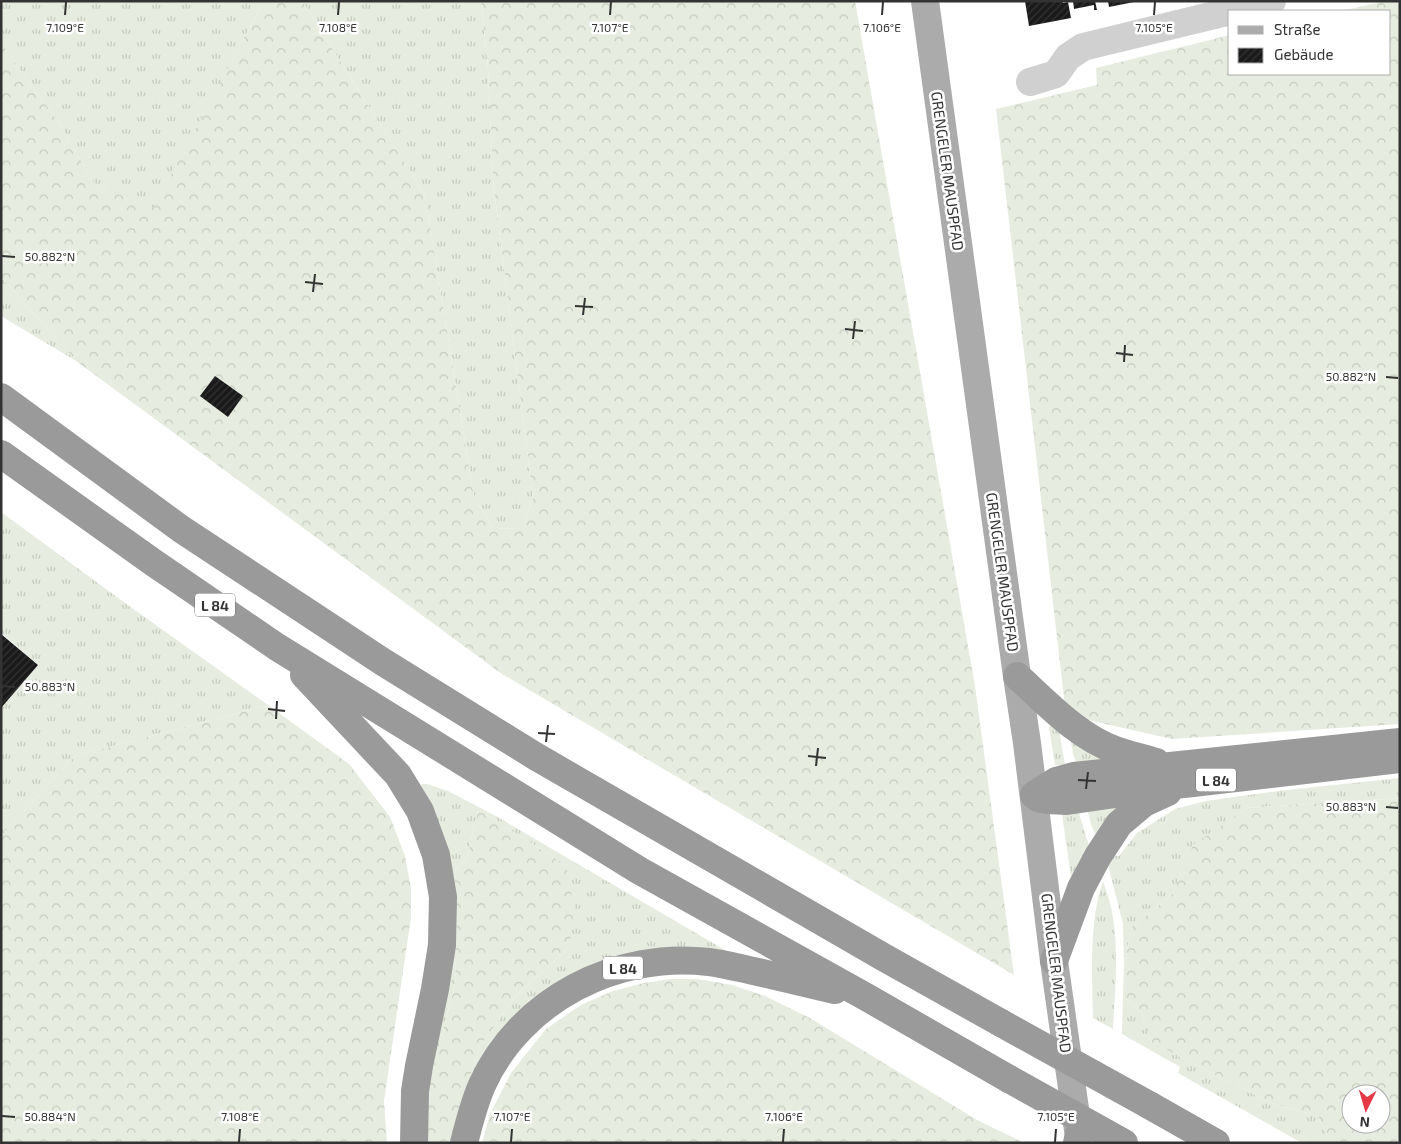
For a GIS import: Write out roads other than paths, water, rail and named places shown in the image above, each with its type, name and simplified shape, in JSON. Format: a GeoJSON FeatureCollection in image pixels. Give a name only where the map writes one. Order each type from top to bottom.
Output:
{"type":"FeatureCollection","features":[{"type":"Feature","properties":{"kind":"highway"},"geometry":{"type":"LineString","coordinates":[[1,397],[181,529],[384,662],[535,756],[876,954],[1216,1143]]}},
{"type":"Feature","properties":{"kind":"highway","name":"L 84"},"geometry":{"type":"LineString","coordinates":[[1,454],[154,563],[277,647],[640,872],[1124,1143]]}},
{"type":"Feature","properties":{"kind":"highway","name":"L 84"},"geometry":{"type":"LineString","coordinates":[[277,647],[398,775],[420,811],[436,855],[444,897],[442,945],[435,990],[419,1066],[415,1099],[414,1143]]}},
{"type":"Feature","properties":{"kind":"highway","name":"L 84"},"geometry":{"type":"LineString","coordinates":[[1017,676],[1086,736],[1177,775],[1400,742]]}},
{"type":"Feature","properties":{"kind":"highway","name":"L 84"},"geometry":{"type":"LineString","coordinates":[[1034,795],[1056,781],[1074,776],[1177,775],[1400,759]]}},
{"type":"Feature","properties":{"kind":"highway","name":"L 84"},"geometry":{"type":"LineString","coordinates":[[1054,961],[1080,888],[1119,824],[1177,775]]}},
{"type":"Feature","properties":{"kind":"highway","name":"L 84"},"geometry":{"type":"LineString","coordinates":[[464,1143],[472,1110],[482,1085],[495,1061],[511,1040],[550,1002],[595,977],[640,964],[665,961],[710,962],[868,998]]}},
{"type":"Feature","properties":{"kind":"main road","name":"GRENGELER MAUSPFAD"},"geometry":{"type":"LineString","coordinates":[[925,1],[1034,795],[1078,1140]]}},
{"type":"Feature","properties":{"kind":"street"},"geometry":{"type":"LineString","coordinates":[[1235,10],[1272,1]]}},
{"type":"Feature","properties":{"kind":"street"},"geometry":{"type":"LineString","coordinates":[[1030,82],[1056,74],[1068,57],[1083,47],[1228,12]]}}]}
